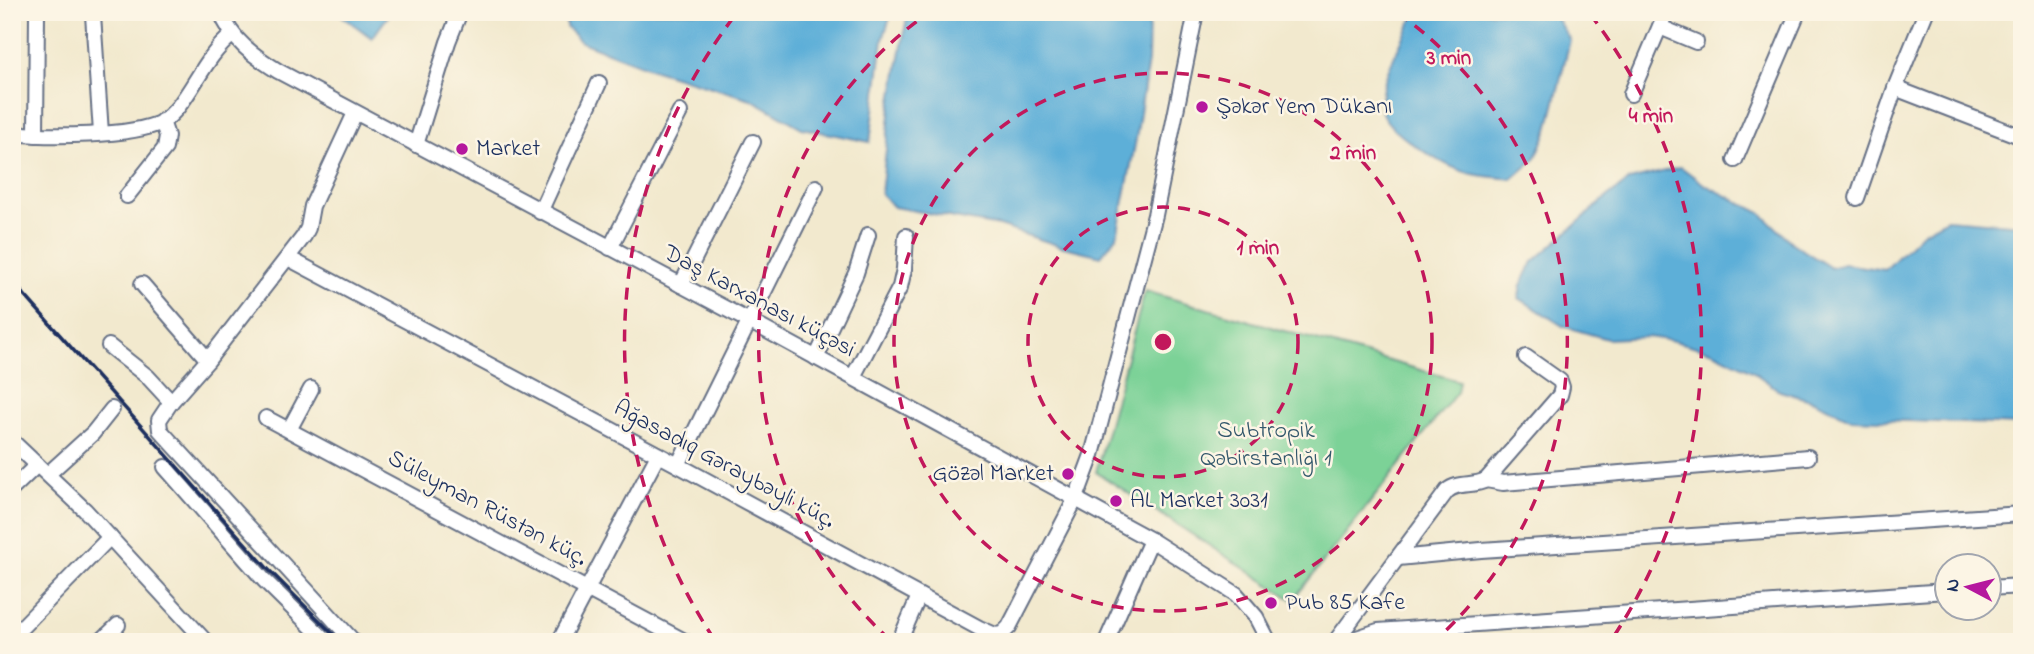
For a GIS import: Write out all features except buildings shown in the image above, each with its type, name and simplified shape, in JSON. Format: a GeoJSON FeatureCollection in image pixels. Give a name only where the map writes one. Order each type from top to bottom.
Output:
{"type":"FeatureCollection","features":[{"type":"Feature","properties":{"kind":"street"},"geometry":{"type":"LineString","coordinates":[[36,135],[37,12]]}},
{"type":"Feature","properties":{"kind":"street","name":"Daş Karxanası küçəsi"},"geometry":{"type":"LineString","coordinates":[[221,12],[232,35],[257,58],[278,71],[749,321],[1150,540],[1236,594],[1256,617],[1269,642]]}},
{"type":"Feature","properties":{"kind":"street"},"geometry":{"type":"LineString","coordinates":[[416,145],[460,12]]}},
{"type":"Feature","properties":{"kind":"street"},"geometry":{"type":"LineString","coordinates":[[1076,498],[1101,425],[1155,215],[1196,12]]}},
{"type":"Feature","properties":{"kind":"street"},"geometry":{"type":"LineString","coordinates":[[1631,94],[1666,12]]}},
{"type":"Feature","properties":{"kind":"street"},"geometry":{"type":"LineString","coordinates":[[1735,160],[1798,12]]}},
{"type":"Feature","properties":{"kind":"street"},"geometry":{"type":"LineString","coordinates":[[1857,198],[1895,88],[1926,12]]}},
{"type":"Feature","properties":{"kind":"street"},"geometry":{"type":"LineString","coordinates":[[93,15],[101,133]]}},
{"type":"Feature","properties":{"kind":"street"},"geometry":{"type":"LineString","coordinates":[[1660,27],[1696,42]]}},
{"type":"Feature","properties":{"kind":"street"},"geometry":{"type":"LineString","coordinates":[[12,133],[101,133],[135,130],[162,121],[178,107],[212,54],[232,35]]}},
{"type":"Feature","properties":{"kind":"street"},"geometry":{"type":"LineString","coordinates":[[540,212],[599,83]]}},
{"type":"Feature","properties":{"kind":"street"},"geometry":{"type":"LineString","coordinates":[[1895,88],[2022,137]]}},
{"type":"Feature","properties":{"kind":"street"},"geometry":{"type":"LineString","coordinates":[[610,248],[680,112]]}},
{"type":"Feature","properties":{"kind":"street"},"geometry":{"type":"LineString","coordinates":[[354,642],[160,430],[159,420],[288,258],[308,228],[312,206],[355,113]]}},
{"type":"Feature","properties":{"kind":"street"},"geometry":{"type":"LineString","coordinates":[[127,196],[164,148],[167,136],[162,121]]}},
{"type":"Feature","properties":{"kind":"street"},"geometry":{"type":"LineString","coordinates":[[681,285],[753,142]]}},
{"type":"Feature","properties":{"kind":"street"},"geometry":{"type":"LineString","coordinates":[[678,465],[816,187]]}},
{"type":"Feature","properties":{"kind":"street"},"geometry":{"type":"LineString","coordinates":[[817,358],[856,273],[868,234]]}},
{"type":"Feature","properties":{"kind":"street"},"geometry":{"type":"LineString","coordinates":[[853,377],[900,287],[906,236]]}},
{"type":"Feature","properties":{"kind":"street","name":"Ağasadıq Gəraybəyli küç."},"geometry":{"type":"LineString","coordinates":[[288,258],[919,596],[976,635],[1002,634],[1009,627],[1076,498]]}},
{"type":"Feature","properties":{"kind":"street"},"geometry":{"type":"LineString","coordinates":[[142,284],[208,360]]}},
{"type":"Feature","properties":{"kind":"street"},"geometry":{"type":"LineString","coordinates":[[109,346],[148,377],[171,402]]}},
{"type":"Feature","properties":{"kind":"street"},"geometry":{"type":"LineString","coordinates":[[1335,642],[1452,486],[1478,484],[1486,480],[1560,395],[1560,381],[1526,357]]}},
{"type":"Feature","properties":{"kind":"street"},"geometry":{"type":"LineString","coordinates":[[289,430],[311,388]]}},
{"type":"Feature","properties":{"kind":"street"},"geometry":{"type":"LineString","coordinates":[[12,489],[93,433],[112,409]]}},
{"type":"Feature","properties":{"kind":"street","name":"Süleyman Rüstən küç."},"geometry":{"type":"LineString","coordinates":[[266,418],[687,642]]}},
{"type":"Feature","properties":{"kind":"street"},"geometry":{"type":"LineString","coordinates":[[12,441],[110,537],[206,642]]}},
{"type":"Feature","properties":{"kind":"street"},"geometry":{"type":"LineString","coordinates":[[559,642],[658,454]]}},
{"type":"Feature","properties":{"kind":"street"},"geometry":{"type":"LineString","coordinates":[[1486,480],[1503,483],[1808,457]]}},
{"type":"Feature","properties":{"kind":"street"},"geometry":{"type":"LineString","coordinates":[[164,467],[284,602],[324,640]]}},
{"type":"Feature","properties":{"kind":"street"},"geometry":{"type":"LineString","coordinates":[[1398,558],[1481,550],[2022,514]]}},
{"type":"Feature","properties":{"kind":"street"},"geometry":{"type":"LineString","coordinates":[[12,628],[22,627],[110,537]]}},
{"type":"Feature","properties":{"kind":"street"},"geometry":{"type":"LineString","coordinates":[[1106,642],[1150,540]]}},
{"type":"Feature","properties":{"kind":"street"},"geometry":{"type":"LineString","coordinates":[[2002,587],[2022,586]]}},
{"type":"Feature","properties":{"kind":"street"},"geometry":{"type":"LineString","coordinates":[[1345,642],[1378,631],[1932,592]]}},
{"type":"Feature","properties":{"kind":"street"},"geometry":{"type":"LineString","coordinates":[[899,642],[919,596]]}},
{"type":"Feature","properties":{"kind":"street"},"geometry":{"type":"LineString","coordinates":[[100,642],[118,625]]}},
{"type":"Feature","properties":{"kind":"green space","name":"Subtropik Qəbirstanlığı 1"},"geometry":{"type":"Polygon","coordinates":[[[1145,291],[1459,381],[1457,392],[1293,600],[1096,472],[1145,291]]]}},
{"type":"Feature","properties":{"kind":"water"},"geometry":{"type":"Polygon","coordinates":[[[337,12],[391,12],[372,38],[337,12]]]}},
{"type":"Feature","properties":{"kind":"water"},"geometry":{"type":"Polygon","coordinates":[[[566,12],[892,12],[883,39],[870,142],[802,128],[751,99],[655,70],[581,42],[566,27],[566,12]]]}},
{"type":"Feature","properties":{"kind":"water"},"geometry":{"type":"Polygon","coordinates":[[[908,12],[1149,12],[1148,61],[1117,236],[1101,256],[999,226],[894,207],[881,194],[891,106],[908,12]]]}},
{"type":"Feature","properties":{"kind":"water"},"geometry":{"type":"Polygon","coordinates":[[[1416,12],[1550,12],[1570,40],[1548,130],[1535,159],[1512,179],[1459,170],[1432,157],[1404,138],[1384,117],[1381,97],[1384,84],[1416,12]]]}},
{"type":"Feature","properties":{"kind":"water"},"geometry":{"type":"Polygon","coordinates":[[[1681,167],[1705,185],[1761,213],[1792,243],[1831,268],[1844,264],[1885,270],[1923,232],[1947,219],[2022,225],[2022,425],[1852,419],[1814,401],[1780,391],[1752,371],[1714,352],[1648,337],[1607,339],[1563,326],[1519,298],[1521,285],[1533,262],[1606,198],[1630,180],[1681,167]]]}},
{"type":"Feature","properties":{"kind":"railway"},"geometry":{"type":"LineString","coordinates":[[12,281],[268,569],[341,642]]}},
{"type":"Feature","properties":{"kind":"place","name":"Şəkər Yem Dükanı"},"geometry":{"type":"Point","coordinates":[1202,107]}},
{"type":"Feature","properties":{"kind":"place","name":"Market"},"geometry":{"type":"Point","coordinates":[462,149]}},
{"type":"Feature","properties":{"kind":"place","name":"Gözəl Market"},"geometry":{"type":"Point","coordinates":[1068,474]}},
{"type":"Feature","properties":{"kind":"place","name":"AL Market 3031"},"geometry":{"type":"Point","coordinates":[1116,501]}},
{"type":"Feature","properties":{"kind":"place","name":"Pub 85 Kafe"},"geometry":{"type":"Point","coordinates":[1271,603]}}]}
